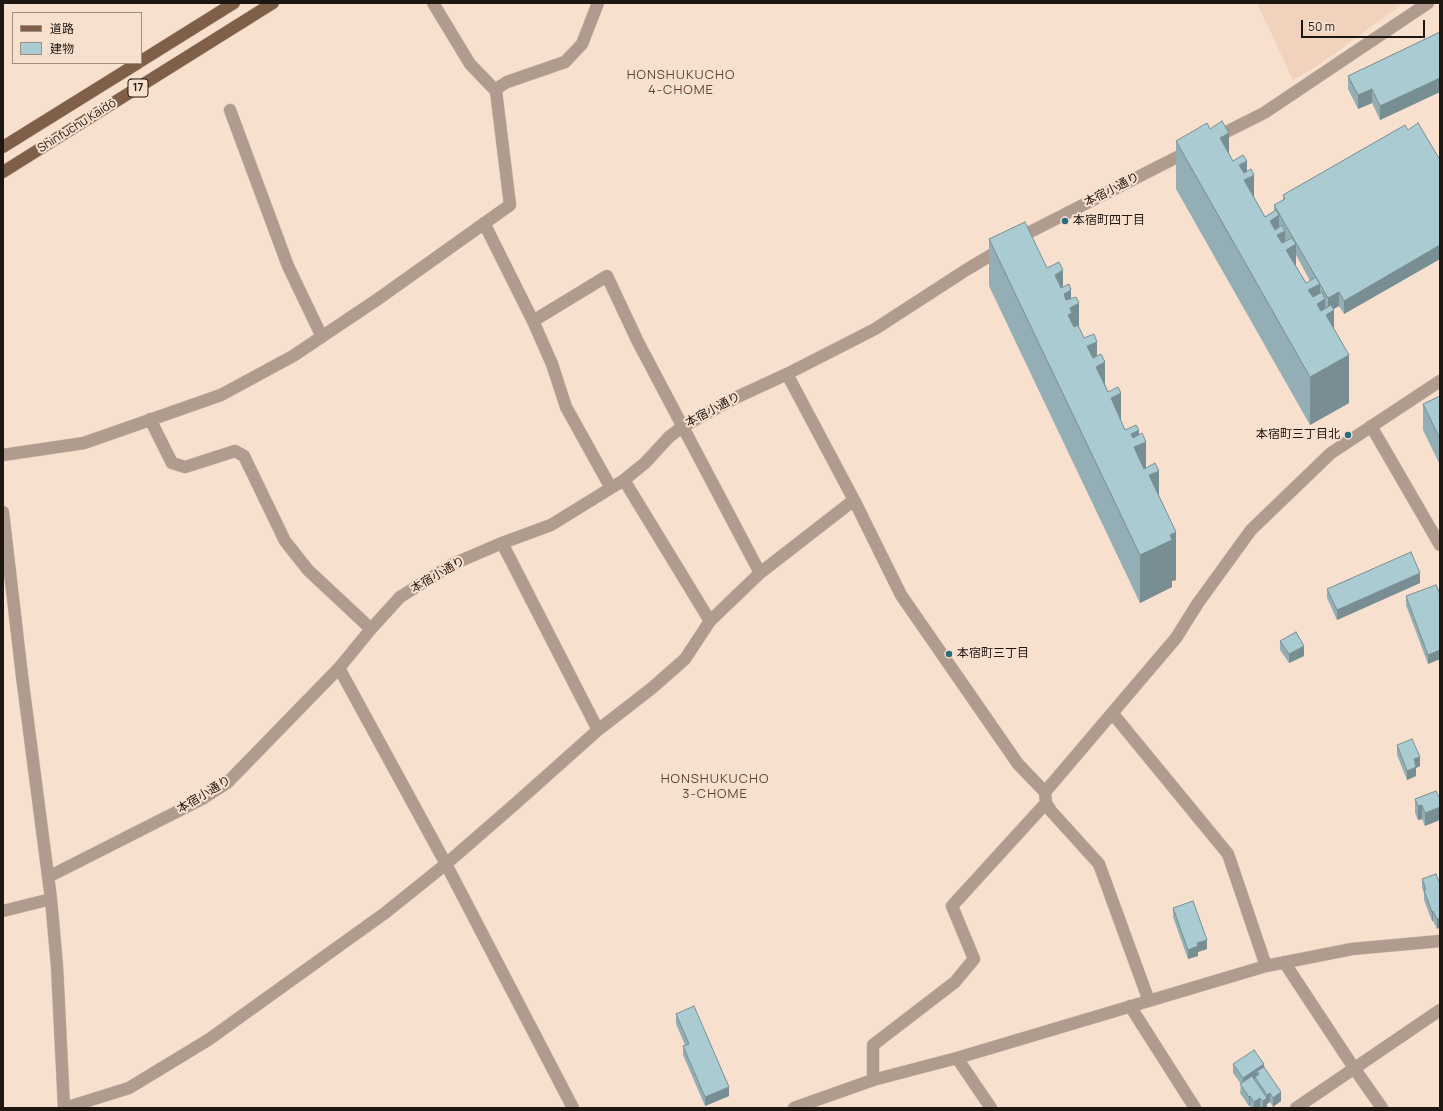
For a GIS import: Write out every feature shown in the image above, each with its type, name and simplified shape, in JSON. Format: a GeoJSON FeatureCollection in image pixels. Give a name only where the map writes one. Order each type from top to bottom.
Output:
{"type":"FeatureCollection","features":[{"type":"Feature","properties":{"kind":"main road","name":"17"},"geometry":{"type":"LineString","coordinates":[[142,60],[234,3]]}},
{"type":"Feature","properties":{"kind":"main road","name":"Shinfuchu Kaidō"},"geometry":{"type":"LineString","coordinates":[[3,172],[273,3]]}},
{"type":"Feature","properties":{"kind":"main road","name":"Shinfuchu Kaidō"},"geometry":{"type":"LineString","coordinates":[[3,147],[136,64]]}},
{"type":"Feature","properties":{"kind":"street"},"geometry":{"type":"LineString","coordinates":[[3,455],[84,443],[221,395],[293,356],[322,337],[384,295],[510,205],[496,91],[470,64],[433,3]]}},
{"type":"Feature","properties":{"kind":"street"},"geometry":{"type":"LineString","coordinates":[[496,91],[507,82],[565,62],[582,44],[598,3]]}},
{"type":"Feature","properties":{"kind":"street","name":"本宿小通り"},"geometry":{"type":"LineString","coordinates":[[48,877],[202,799],[227,783],[339,668],[400,597],[453,564],[502,543],[551,525],[624,480],[645,463],[669,437],[682,427],[735,398],[787,374],[875,329],[966,270],[1028,233],[1264,113],[1428,3]]}},
{"type":"Feature","properties":{"kind":"street"},"geometry":{"type":"LineString","coordinates":[[230,110],[288,266],[322,337]]}},
{"type":"Feature","properties":{"kind":"street"},"geometry":{"type":"LineString","coordinates":[[484,223],[533,321],[552,364],[566,407],[611,488]]}},
{"type":"Feature","properties":{"kind":"street"},"geometry":{"type":"LineString","coordinates":[[533,321],[607,276],[638,342],[760,573]]}},
{"type":"Feature","properties":{"kind":"street"},"geometry":{"type":"LineString","coordinates":[[787,374],[854,500],[901,595],[1018,764],[1045,798],[1050,811],[1099,864],[1149,1001]]}},
{"type":"Feature","properties":{"kind":"street"},"geometry":{"type":"LineString","coordinates":[[873,1080],[873,1045],[955,982],[974,959],[952,906],[1045,798],[1112,714],[1176,638],[1198,603],[1251,530],[1331,453],[1440,381]]}},
{"type":"Feature","properties":{"kind":"street"},"geometry":{"type":"LineString","coordinates":[[150,419],[172,463],[186,467],[235,451],[244,456],[284,541],[308,570],[371,629]]}},
{"type":"Feature","properties":{"kind":"street"},"geometry":{"type":"LineString","coordinates":[[1371,426],[1440,545]]}},
{"type":"Feature","properties":{"kind":"street"},"geometry":{"type":"LineString","coordinates":[[624,480],[710,621]]}},
{"type":"Feature","properties":{"kind":"street"},"geometry":{"type":"LineString","coordinates":[[3,512],[22,676],[51,899],[57,966],[65,1108],[129,1088],[208,1040],[385,913],[446,864],[598,730],[652,688],[685,659],[710,621],[760,573],[854,500]]}},
{"type":"Feature","properties":{"kind":"street"},"geometry":{"type":"LineString","coordinates":[[502,543],[598,730]]}},
{"type":"Feature","properties":{"kind":"street"},"geometry":{"type":"LineString","coordinates":[[339,668],[446,864],[573,1108]]}},
{"type":"Feature","properties":{"kind":"street"},"geometry":{"type":"LineString","coordinates":[[1112,714],[1228,854],[1266,966]]}},
{"type":"Feature","properties":{"kind":"street"},"geometry":{"type":"LineString","coordinates":[[3,911],[51,899]]}},
{"type":"Feature","properties":{"kind":"street"},"geometry":{"type":"LineString","coordinates":[[794,1108],[873,1080],[957,1058],[1266,966],[1352,949],[1440,941]]}},
{"type":"Feature","properties":{"kind":"street"},"geometry":{"type":"LineString","coordinates":[[1284,962],[1382,1108]]}},
{"type":"Feature","properties":{"kind":"street"},"geometry":{"type":"LineString","coordinates":[[1130,1006],[1195,1108]]}},
{"type":"Feature","properties":{"kind":"street"},"geometry":{"type":"LineString","coordinates":[[1296,1108],[1440,1010]]}},
{"type":"Feature","properties":{"kind":"street"},"geometry":{"type":"LineString","coordinates":[[957,1058],[991,1108]]}},
{"type":"Feature","properties":{"kind":"shaded area"},"geometry":{"type":"Polygon","coordinates":[[[1257,3],[1404,3],[1317,66],[1293,80],[1257,3]]]}},
{"type":"Feature","properties":{"kind":"building"},"geometry":{"type":"Polygon","coordinates":[[[1440,32],[1440,78],[1380,106],[1372,89],[1358,95],[1348,76],[1440,32]]]}},
{"type":"Feature","properties":{"kind":"building"},"geometry":{"type":"Polygon","coordinates":[[[1222,121],[1229,133],[1220,138],[1233,161],[1243,155],[1247,161],[1239,165],[1244,173],[1251,169],[1254,175],[1244,180],[1265,217],[1276,210],[1279,215],[1270,221],[1275,230],[1282,225],[1285,231],[1277,235],[1282,243],[1292,238],[1296,244],[1286,250],[1306,283],[1316,277],[1320,284],[1308,290],[1313,297],[1322,292],[1325,299],[1317,304],[1321,311],[1331,305],[1334,310],[1326,315],[1349,355],[1310,377],[1176,141],[1207,123],[1210,129],[1222,121]]]}},
{"type":"Feature","properties":{"kind":"building"},"geometry":{"type":"Polygon","coordinates":[[[1418,123],[1440,160],[1440,245],[1344,301],[1339,292],[1328,298],[1274,205],[1285,199],[1283,195],[1405,125],[1408,130],[1418,123]]]}},
{"type":"Feature","properties":{"kind":"building"},"geometry":{"type":"Polygon","coordinates":[[[1025,222],[1047,268],[1059,262],[1063,270],[1055,275],[1061,288],[1069,284],[1071,290],[1064,294],[1066,300],[1076,297],[1079,303],[1070,308],[1072,313],[1068,315],[1074,327],[1078,325],[1084,338],[1094,334],[1097,342],[1087,346],[1093,358],[1101,354],[1105,362],[1096,367],[1108,392],[1118,387],[1121,393],[1111,398],[1125,430],[1136,425],[1139,430],[1131,434],[1133,438],[1142,433],[1146,442],[1134,447],[1144,469],[1155,463],[1159,471],[1149,475],[1176,532],[1170,535],[1172,540],[1140,555],[989,239],[1025,222]]]}},
{"type":"Feature","properties":{"kind":"building"},"geometry":{"type":"Polygon","coordinates":[[[1440,396],[1440,439],[1423,404],[1440,396]]]}},
{"type":"Feature","properties":{"kind":"building"},"geometry":{"type":"Polygon","coordinates":[[[1411,552],[1420,573],[1337,610],[1327,589],[1411,552]]]}},
{"type":"Feature","properties":{"kind":"building"},"geometry":{"type":"Polygon","coordinates":[[[1436,585],[1440,594],[1440,650],[1428,655],[1406,596],[1436,585]]]}},
{"type":"Feature","properties":{"kind":"building"},"geometry":{"type":"Polygon","coordinates":[[[1296,632],[1304,646],[1289,654],[1280,641],[1296,632]]]}},
{"type":"Feature","properties":{"kind":"building"},"geometry":{"type":"Polygon","coordinates":[[[1412,739],[1420,757],[1414,759],[1416,767],[1407,771],[1397,745],[1412,739]]]}},
{"type":"Feature","properties":{"kind":"building"},"geometry":{"type":"Polygon","coordinates":[[[1436,791],[1440,797],[1440,807],[1425,813],[1422,805],[1418,806],[1415,799],[1436,791]]]}},
{"type":"Feature","properties":{"kind":"building"},"geometry":{"type":"Polygon","coordinates":[[[1436,874],[1440,884],[1440,918],[1437,919],[1433,911],[1432,912],[1424,890],[1426,889],[1422,879],[1436,874]]]}},
{"type":"Feature","properties":{"kind":"building"},"geometry":{"type":"Polygon","coordinates":[[[1193,901],[1207,940],[1197,943],[1198,946],[1188,950],[1173,908],[1193,901]]]}},
{"type":"Feature","properties":{"kind":"building"},"geometry":{"type":"Polygon","coordinates":[[[694,1006],[729,1087],[705,1097],[683,1046],[689,1044],[676,1014],[694,1006]]]}},
{"type":"Feature","properties":{"kind":"building"},"geometry":{"type":"Polygon","coordinates":[[[1254,1050],[1264,1064],[1243,1078],[1233,1064],[1254,1050]]]}},
{"type":"Feature","properties":{"kind":"building"},"geometry":{"type":"Polygon","coordinates":[[[1264,1067],[1281,1092],[1273,1098],[1270,1093],[1267,1095],[1255,1077],[1259,1074],[1257,1071],[1264,1067]]]}},
{"type":"Feature","properties":{"kind":"building"},"geometry":{"type":"Polygon","coordinates":[[[1252,1076],[1267,1098],[1263,1101],[1260,1098],[1254,1102],[1240,1084],[1252,1076]]]}},
{"type":"Feature","properties":{"kind":"place","name":"本宿町四丁目"},"geometry":{"type":"Point","coordinates":[1065,221]}},
{"type":"Feature","properties":{"kind":"place","name":"本宿町三丁目北"},"geometry":{"type":"Point","coordinates":[1348,435]}},
{"type":"Feature","properties":{"kind":"place","name":"本宿町三丁目"},"geometry":{"type":"Point","coordinates":[949,654]}},
{"type":"Feature","properties":{"kind":"district","name":"HONSHUKUCHO 4-CHOME"},"geometry":{"type":"Point","coordinates":[681,82]}},
{"type":"Feature","properties":{"kind":"district","name":"HONSHUKUCHO 3-CHOME"},"geometry":{"type":"Point","coordinates":[715,786]}}]}
